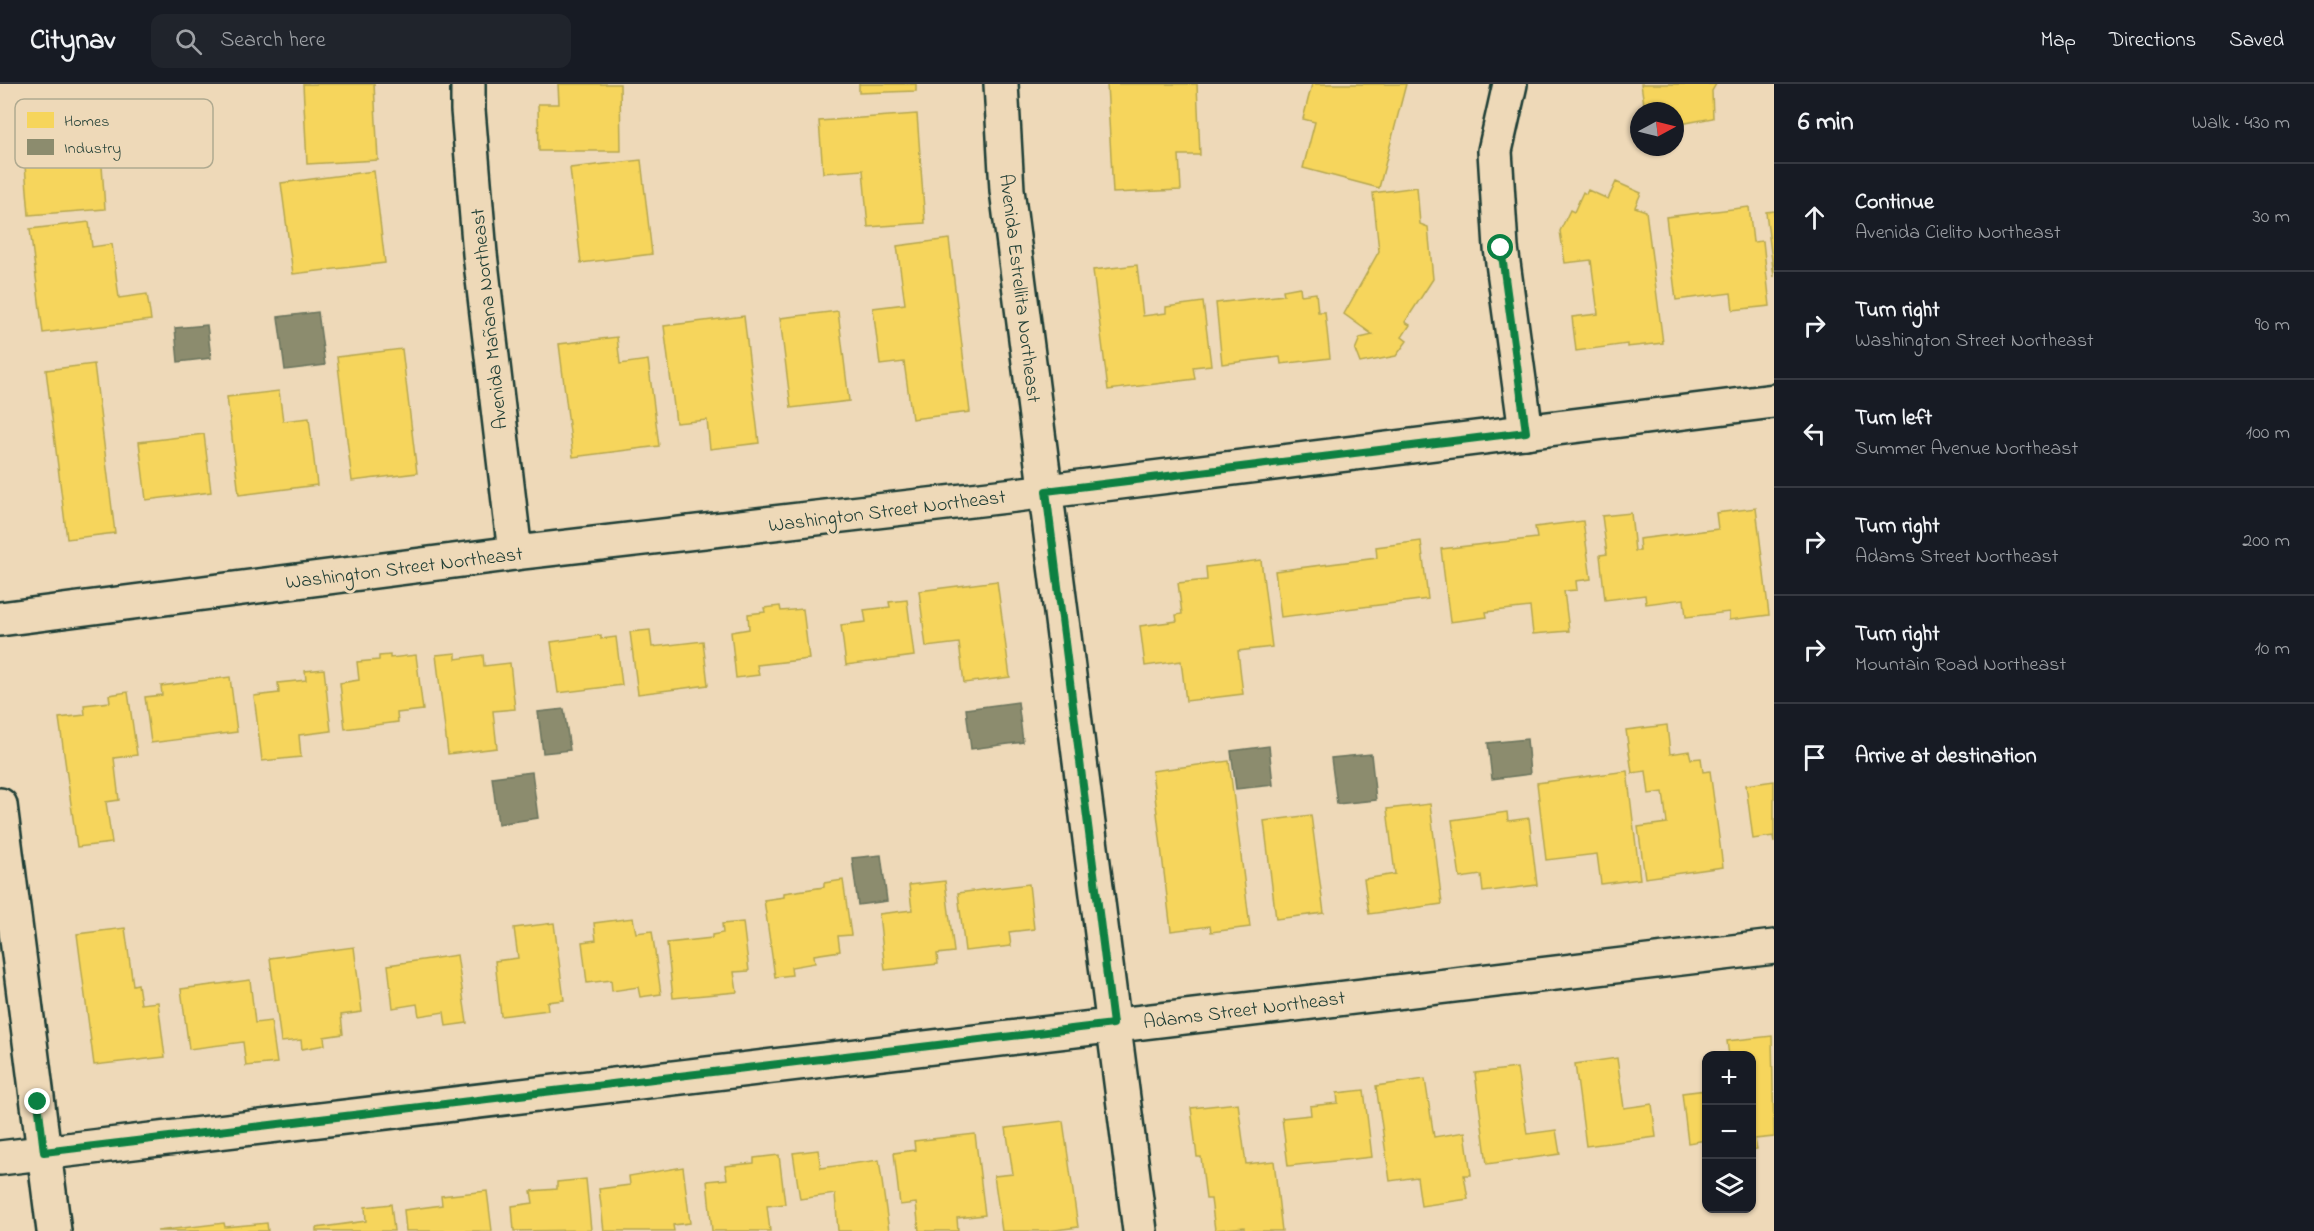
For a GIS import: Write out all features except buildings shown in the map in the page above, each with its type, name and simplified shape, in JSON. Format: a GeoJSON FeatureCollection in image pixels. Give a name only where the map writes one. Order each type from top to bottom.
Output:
{"type":"FeatureCollection","features":[{"type":"Feature","properties":{"kind":"street","name":"Avenida Mañana Northeast"},"geometry":{"type":"LineString","coordinates":[[468,84],[468,110],[480,254],[515,553]]}},
{"type":"Feature","properties":{"kind":"street","name":"Avenida Estrellita Northeast"},"geometry":{"type":"LineString","coordinates":[[1001,84],[1007,190],[1140,1231]]}},
{"type":"Feature","properties":{"kind":"street"},"geometry":{"type":"LineString","coordinates":[[1510,84],[1495,151],[1501,248],[1526,432]]}},
{"type":"Feature","properties":{"kind":"street","name":"Washington Street Northeast"},"geometry":{"type":"LineString","coordinates":[[0,619],[515,553],[1046,491],[1774,401]]}},
{"type":"Feature","properties":{"kind":"street"},"geometry":{"type":"LineString","coordinates":[[0,805],[54,1231]]}},
{"type":"Feature","properties":{"kind":"street","name":"Adams Street Northeast"},"geometry":{"type":"LineString","coordinates":[[0,1158],[1774,947]]}},
{"type":"Feature","properties":{"kind":"route"},"geometry":{"type":"LineString","coordinates":[[38,1102],[44,1152],[1113,1024],[1046,491],[1526,432],[1501,248]]}}]}
